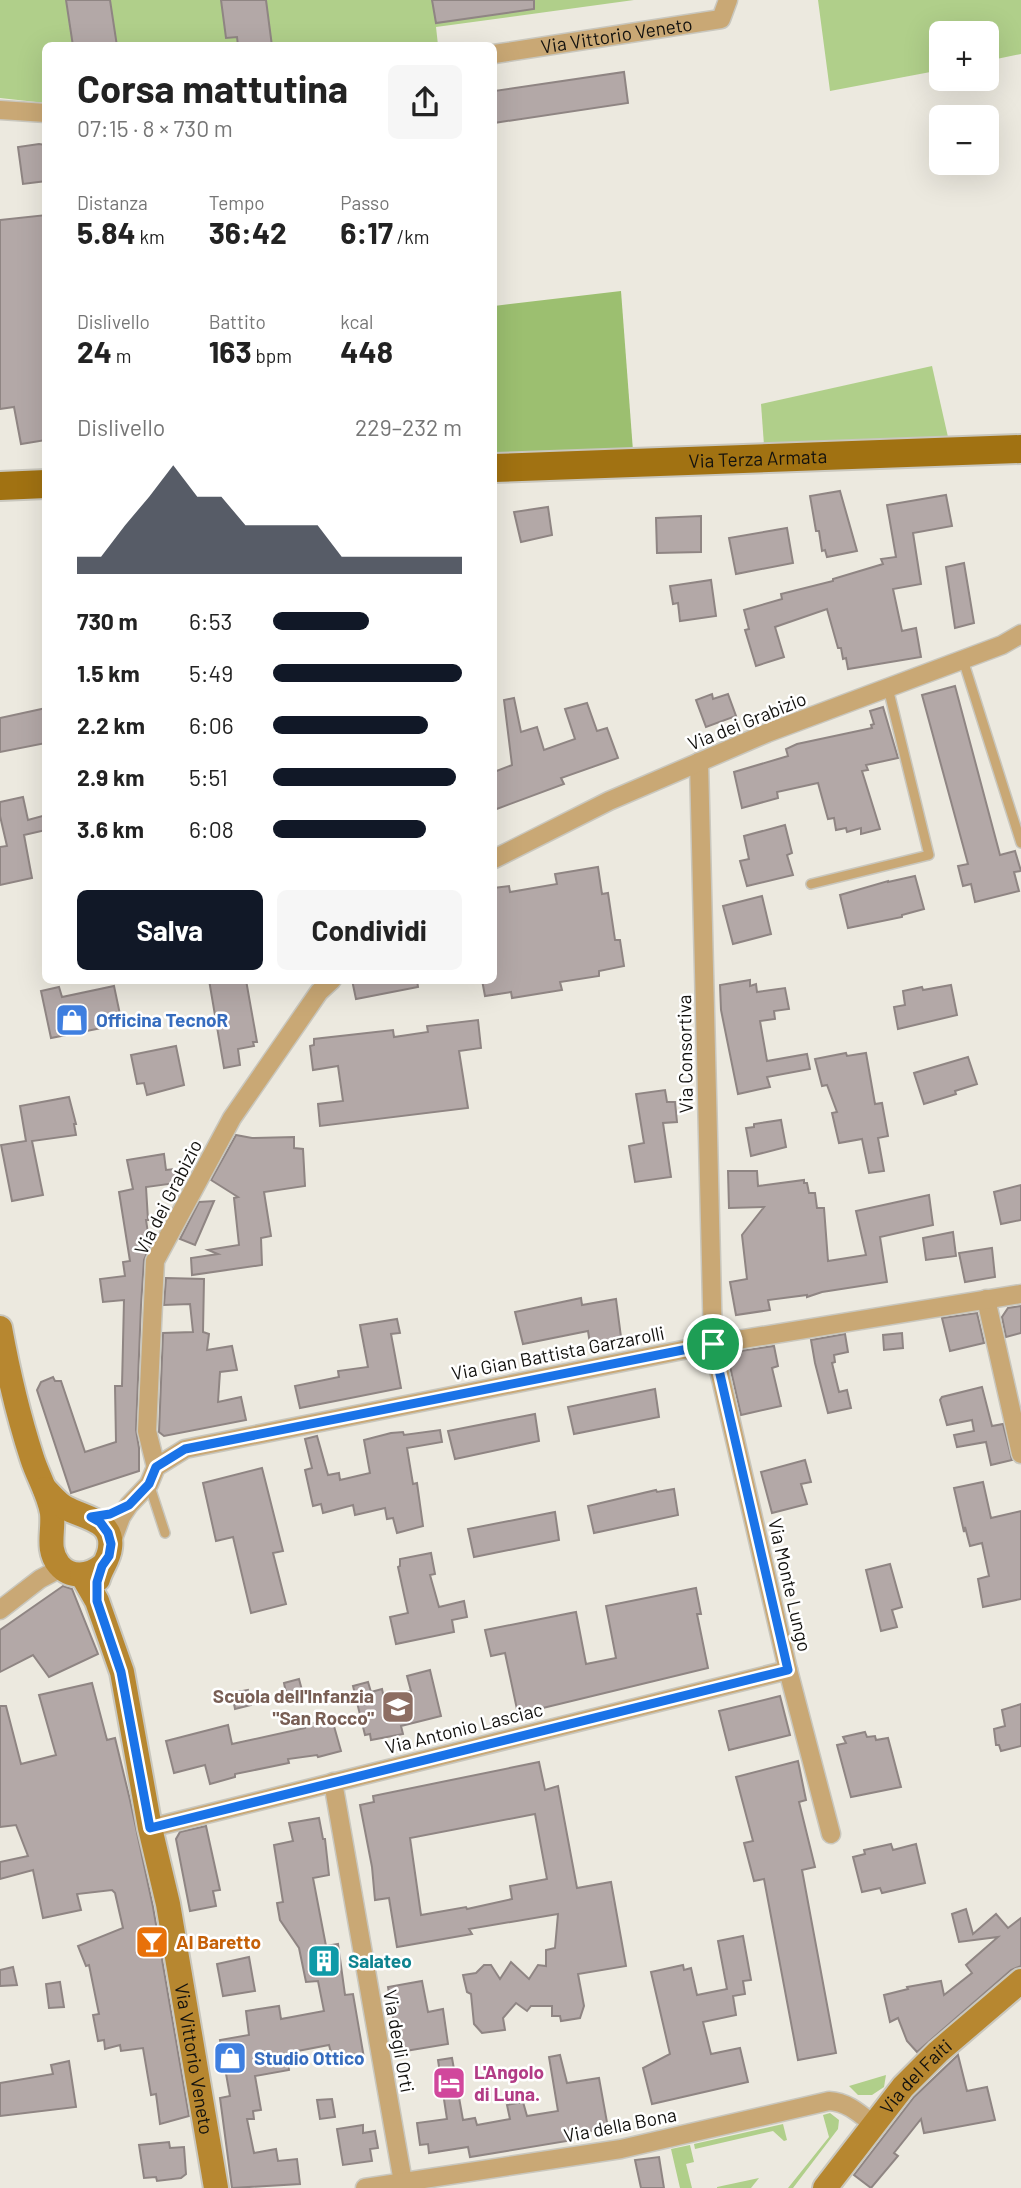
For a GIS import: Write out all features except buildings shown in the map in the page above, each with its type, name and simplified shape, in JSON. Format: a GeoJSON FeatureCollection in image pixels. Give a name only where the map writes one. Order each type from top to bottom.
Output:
{"type":"FeatureCollection","features":[{"type":"Feature","properties":{"kind":"main road","name":"Via Terza Armata"},"geometry":{"type":"LineString","coordinates":[[497,468],[1021,449]]}},
{"type":"Feature","properties":{"kind":"main road"},"geometry":{"type":"LineString","coordinates":[[0,486],[42,484]]}},
{"type":"Feature","properties":{"kind":"main road","name":"Via Vittorio Veneto"},"geometry":{"type":"LineString","coordinates":[[0,1328],[11,1387],[33,1462],[72,1560],[97,1601],[121,1672],[150,1828],[168,1905],[216,2188]]}},
{"type":"Feature","properties":{"kind":"main road","name":"Via Vittorio Veneto"},"geometry":{"type":"LineString","coordinates":[[45,1489],[62,1506],[100,1522],[108,1533],[72,1560]]}},
{"type":"Feature","properties":{"kind":"main road"},"geometry":{"type":"LineString","coordinates":[[72,1560],[59,1523],[85,1516]]}},
{"type":"Feature","properties":{"kind":"main road","name":"Via del Faiti"},"geometry":{"type":"LineString","coordinates":[[825,2188],[903,2087],[1021,1981]]}},
{"type":"Feature","properties":{"kind":"street","name":"Via Vittorio Veneto"},"geometry":{"type":"LineString","coordinates":[[497,54],[721,19],[728,0]]}},
{"type":"Feature","properties":{"kind":"street"},"geometry":{"type":"LineString","coordinates":[[0,110],[42,113]]}},
{"type":"Feature","properties":{"kind":"street","name":"Via dei Grabizio"},"geometry":{"type":"LineString","coordinates":[[497,858],[609,802],[699,762],[767,733],[1002,645],[1021,634]]}},
{"type":"Feature","properties":{"kind":"street","name":"Via Consortiva"},"geometry":{"type":"LineString","coordinates":[[699,762],[713,1344]]}},
{"type":"Feature","properties":{"kind":"street","name":"Via dei Grabizio"},"geometry":{"type":"LineString","coordinates":[[156,1467],[147,1431],[155,1261],[232,1118],[319,992],[328,984]]}},
{"type":"Feature","properties":{"kind":"street","name":"Via Gian Battista Garzarolli"},"geometry":{"type":"LineString","coordinates":[[156,1467],[185,1449],[713,1344],[1021,1294]]}},
{"type":"Feature","properties":{"kind":"street"},"geometry":{"type":"LineString","coordinates":[[986,1299],[1021,1454]]}},
{"type":"Feature","properties":{"kind":"street","name":"Via Monte Lungo"},"geometry":{"type":"LineString","coordinates":[[713,1344],[788,1670],[831,1834]]}},
{"type":"Feature","properties":{"kind":"street"},"geometry":{"type":"LineString","coordinates":[[0,1610],[72,1560],[117,1524],[129,1505],[149,1484],[156,1467]]}},
{"type":"Feature","properties":{"kind":"street"},"geometry":{"type":"LineString","coordinates":[[85,1516],[110,1514],[129,1505]]}},
{"type":"Feature","properties":{"kind":"street","name":"Via Antonio Lasciac"},"geometry":{"type":"LineString","coordinates":[[150,1828],[788,1670]]}},
{"type":"Feature","properties":{"kind":"street","name":"Via degli Orti"},"geometry":{"type":"LineString","coordinates":[[333,1782],[403,2182]]}},
{"type":"Feature","properties":{"kind":"street","name":"Via della Bona"},"geometry":{"type":"LineString","coordinates":[[365,2188],[621,2148],[829,2101],[840,2101],[874,2125]]}},
{"type":"Feature","properties":{"kind":"lane"},"geometry":{"type":"LineString","coordinates":[[963,660],[1021,843]]}},
{"type":"Feature","properties":{"kind":"lane"},"geometry":{"type":"LineString","coordinates":[[811,884],[929,855],[888,688]]}},
{"type":"Feature","properties":{"kind":"lane"},"geometry":{"type":"LineString","coordinates":[[149,1484],[165,1534]]}},
{"type":"Feature","properties":{"kind":"green space"},"geometry":{"type":"Polygon","coordinates":[[[0,0],[634,0],[436,27],[438,42],[42,42],[42,103],[0,98],[0,0]]]}},
{"type":"Feature","properties":{"kind":"green space"},"geometry":{"type":"Polygon","coordinates":[[[818,0],[1021,0],[1021,54],[999,59],[999,21],[929,21],[929,72],[830,91],[818,0]]]}},
{"type":"Feature","properties":{"kind":"green space"},"geometry":{"type":"Polygon","coordinates":[[[621,291],[633,451],[497,456],[497,306],[621,291]]]}},
{"type":"Feature","properties":{"kind":"green space"},"geometry":{"type":"Polygon","coordinates":[[[932,366],[948,437],[764,445],[761,404],[932,366]]]}},
{"type":"Feature","properties":{"kind":"green space"},"geometry":{"type":"Polygon","coordinates":[[[886,2075],[884,2087],[872,2095],[858,2095],[849,2086],[886,2075]]]}},
{"type":"Feature","properties":{"kind":"green space"},"geometry":{"type":"Polygon","coordinates":[[[830,2113],[839,2120],[838,2129],[793,2188],[788,2188],[829,2137],[823,2115],[830,2113]]]}},
{"type":"Feature","properties":{"kind":"green space"},"geometry":{"type":"Polygon","coordinates":[[[783,2124],[787,2140],[784,2141],[773,2131],[695,2149],[694,2144],[783,2124]]]}},
{"type":"Feature","properties":{"kind":"green space"},"geometry":{"type":"Polygon","coordinates":[[[690,2145],[694,2162],[686,2164],[692,2188],[680,2188],[671,2149],[690,2145]]]}},
{"type":"Feature","properties":{"kind":"green space"},"geometry":{"type":"Polygon","coordinates":[[[759,2178],[751,2188],[717,2188],[717,2187],[759,2178]]]}},
{"type":"Feature","properties":{"kind":"place","name":"Officina TecnoR"},"geometry":{"type":"Point","coordinates":[72,1020]}},
{"type":"Feature","properties":{"kind":"place","name":"Scuola dell'Infanzia \"San Rocco\""},"geometry":{"type":"Point","coordinates":[398,1707]}},
{"type":"Feature","properties":{"kind":"place","name":"Al Baretto"},"geometry":{"type":"Point","coordinates":[152,1942]}},
{"type":"Feature","properties":{"kind":"place","name":"Salateo"},"geometry":{"type":"Point","coordinates":[324,1961]}},
{"type":"Feature","properties":{"kind":"place","name":"Studio Ottico"},"geometry":{"type":"Point","coordinates":[230,2058]}},
{"type":"Feature","properties":{"kind":"place","name":"L'Angolo di Luna."},"geometry":{"type":"Point","coordinates":[449,2083]}},
{"type":"Feature","properties":{"kind":"route"},"geometry":{"type":"LineString","coordinates":[[713,1344],[788,1670],[150,1828],[121,1672],[97,1601],[97,1582],[102,1566],[109,1556],[111,1544],[108,1533],[100,1522],[91,1517],[110,1514],[129,1505],[149,1484],[156,1467],[185,1449],[713,1344]]}}]}
